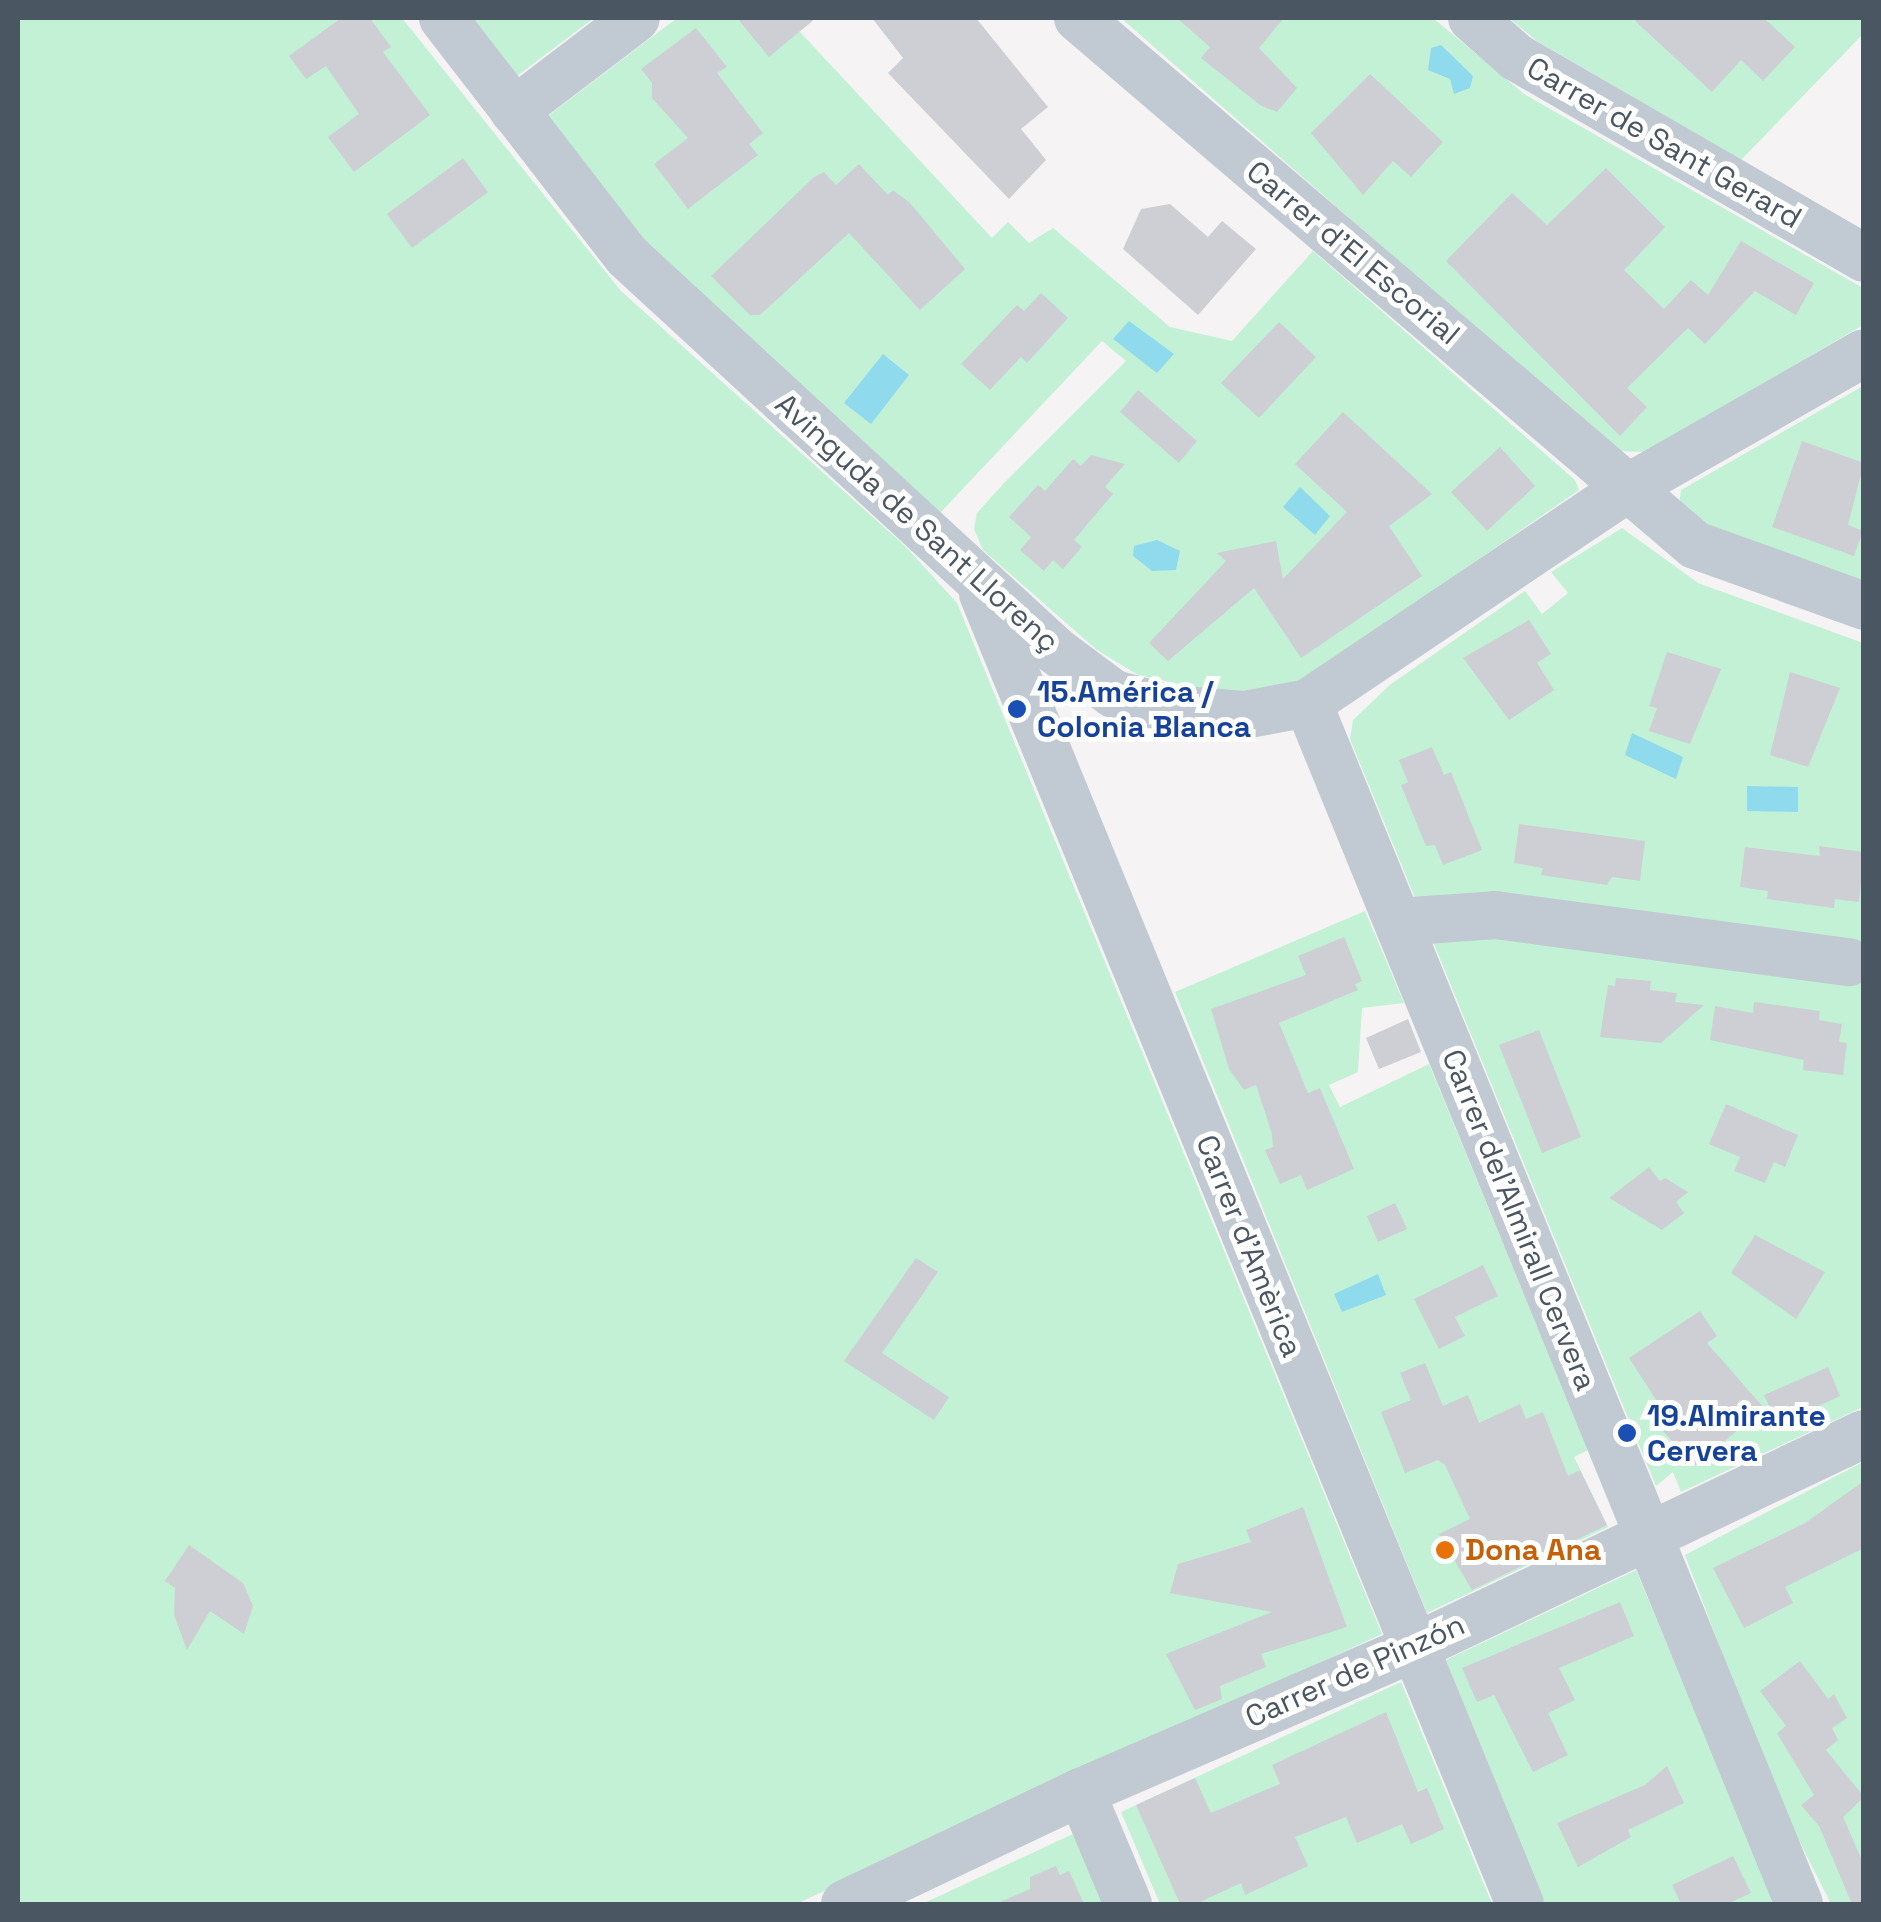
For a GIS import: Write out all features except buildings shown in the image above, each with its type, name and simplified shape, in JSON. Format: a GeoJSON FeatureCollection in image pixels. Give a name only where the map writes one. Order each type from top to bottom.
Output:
{"type":"FeatureCollection","features":[{"type":"Feature","properties":{"kind":"street","name":"Avinguda de Sant Llorenç"},"geometry":{"type":"LineString","coordinates":[[444,18],[628,256],[980,587],[1114,694],[1170,709],[1244,715],[1308,703],[1631,486],[1864,352]]}},
{"type":"Feature","properties":{"kind":"street"},"geometry":{"type":"LineString","coordinates":[[514,111],[636,18]]}},
{"type":"Feature","properties":{"kind":"street","name":"Carrer d'El Escorial"},"geometry":{"type":"LineString","coordinates":[[1078,18],[1631,486],[1695,545],[1864,606]]}},
{"type":"Feature","properties":{"kind":"street","name":"Carrer de Sant Gerard"},"geometry":{"type":"LineString","coordinates":[[1472,18],[1516,57],[1864,258]]}},
{"type":"Feature","properties":{"kind":"street","name":"Carrer d'Amèrica"},"geometry":{"type":"LineString","coordinates":[[980,587],[1520,1904]]}},
{"type":"Feature","properties":{"kind":"street","name":"Carrer del'Almirall Cervera"},"geometry":{"type":"LineString","coordinates":[[1308,703],[1799,1904]]}},
{"type":"Feature","properties":{"kind":"street"},"geometry":{"type":"LineString","coordinates":[[1398,922],[1495,914],[1849,962]]}},
{"type":"Feature","properties":{"kind":"street","name":"Carrer de Pinzón"},"geometry":{"type":"LineString","coordinates":[[845,1904],[1081,1792],[1413,1648],[1864,1434]]}},
{"type":"Feature","properties":{"kind":"street"},"geometry":{"type":"LineString","coordinates":[[1081,1792],[1128,1904]]}},
{"type":"Feature","properties":{"kind":"green space"},"geometry":{"type":"Polygon","coordinates":[[[18,18],[402,18],[621,291],[906,547],[957,603],[1382,1634],[796,1904],[18,1904],[18,18]]]}},
{"type":"Feature","properties":{"kind":"green space"},"geometry":{"type":"Polygon","coordinates":[[[473,18],[594,18],[517,76],[473,18]]]}},
{"type":"Feature","properties":{"kind":"green space"},"geometry":{"type":"Polygon","coordinates":[[[677,18],[787,18],[992,238],[1008,222],[1029,243],[1053,228],[1170,327],[1232,341],[1313,251],[1575,480],[1579,490],[1304,680],[1224,694],[1138,675],[1097,650],[983,550],[974,529],[977,513],[1004,483],[1126,361],[1102,341],[940,513],[652,255],[548,116],[677,18]]]}},
{"type":"Feature","properties":{"kind":"green space"},"geometry":{"type":"Polygon","coordinates":[[[1121,18],[1433,18],[1524,94],[1863,288],[1863,325],[1646,452],[1615,451],[1121,18]]]}},
{"type":"Feature","properties":{"kind":"green space"},"geometry":{"type":"Polygon","coordinates":[[[1509,18],[1863,18],[1864,33],[1741,160],[1537,41],[1509,18]]]}},
{"type":"Feature","properties":{"kind":"green space"},"geometry":{"type":"Polygon","coordinates":[[[1863,386],[1863,589],[1726,540],[1679,505],[1681,490],[1863,386]]]}},
{"type":"Feature","properties":{"kind":"green space"},"geometry":{"type":"Polygon","coordinates":[[[1622,528],[1698,583],[1863,643],[1863,1407],[1681,1492],[1673,1472],[1656,1486],[1350,739],[1353,720],[1391,684],[1525,591],[1542,614],[1568,593],[1551,572],[1622,528]]]}},
{"type":"Feature","properties":{"kind":"green space"},"geometry":{"type":"Polygon","coordinates":[[[1365,911],[1404,1003],[1362,1008],[1358,1072],[1329,1085],[1340,1107],[1429,1064],[1588,1450],[1574,1457],[1608,1527],[1427,1613],[1175,992],[1365,911]]]}},
{"type":"Feature","properties":{"kind":"green space"},"geometry":{"type":"Polygon","coordinates":[[[1863,1462],[1863,1904],[1831,1904],[1776,1795],[1685,1555],[1863,1462]]]}},
{"type":"Feature","properties":{"kind":"green space"},"geometry":{"type":"Polygon","coordinates":[[[1636,1570],[1775,1904],[1545,1904],[1446,1660],[1636,1570]]]}},
{"type":"Feature","properties":{"kind":"green space"},"geometry":{"type":"Polygon","coordinates":[[[1401,1682],[1492,1904],[1160,1904],[1121,1812],[1401,1682]]]}},
{"type":"Feature","properties":{"kind":"green space"},"geometry":{"type":"Polygon","coordinates":[[[1075,1833],[1106,1904],[922,1904],[1075,1833]]]}},
{"type":"Feature","properties":{"kind":"water"},"geometry":{"type":"Polygon","coordinates":[[[1441,45],[1473,76],[1470,88],[1454,94],[1450,79],[1428,70],[1431,48],[1441,45]]]}},
{"type":"Feature","properties":{"kind":"water"},"geometry":{"type":"Polygon","coordinates":[[[1129,321],[1174,354],[1157,373],[1113,339],[1129,321]]]}},
{"type":"Feature","properties":{"kind":"water"},"geometry":{"type":"Polygon","coordinates":[[[883,354],[909,375],[871,424],[844,403],[883,354]]]}},
{"type":"Feature","properties":{"kind":"water"},"geometry":{"type":"Polygon","coordinates":[[[1300,487],[1330,516],[1315,535],[1283,507],[1300,487]]]}},
{"type":"Feature","properties":{"kind":"water"},"geometry":{"type":"Polygon","coordinates":[[[1157,540],[1180,551],[1176,570],[1152,571],[1133,556],[1134,546],[1157,540]]]}},
{"type":"Feature","properties":{"kind":"water"},"geometry":{"type":"Polygon","coordinates":[[[1632,733],[1683,757],[1676,779],[1625,755],[1632,733]]]}},
{"type":"Feature","properties":{"kind":"water"},"geometry":{"type":"Polygon","coordinates":[[[1747,786],[1798,787],[1798,812],[1747,811],[1747,786]]]}},
{"type":"Feature","properties":{"kind":"water"},"geometry":{"type":"Polygon","coordinates":[[[1378,1274],[1386,1295],[1342,1312],[1334,1294],[1378,1274]]]}},
{"type":"Feature","properties":{"kind":"place","name":"15.América / Colonia Blanca"},"geometry":{"type":"Point","coordinates":[1017,709]}},
{"type":"Feature","properties":{"kind":"place","name":"19.Almirante Cervera"},"geometry":{"type":"Point","coordinates":[1627,1433]}},
{"type":"Feature","properties":{"kind":"place","name":"Dona Ana"},"geometry":{"type":"Point","coordinates":[1445,1550]}}]}
